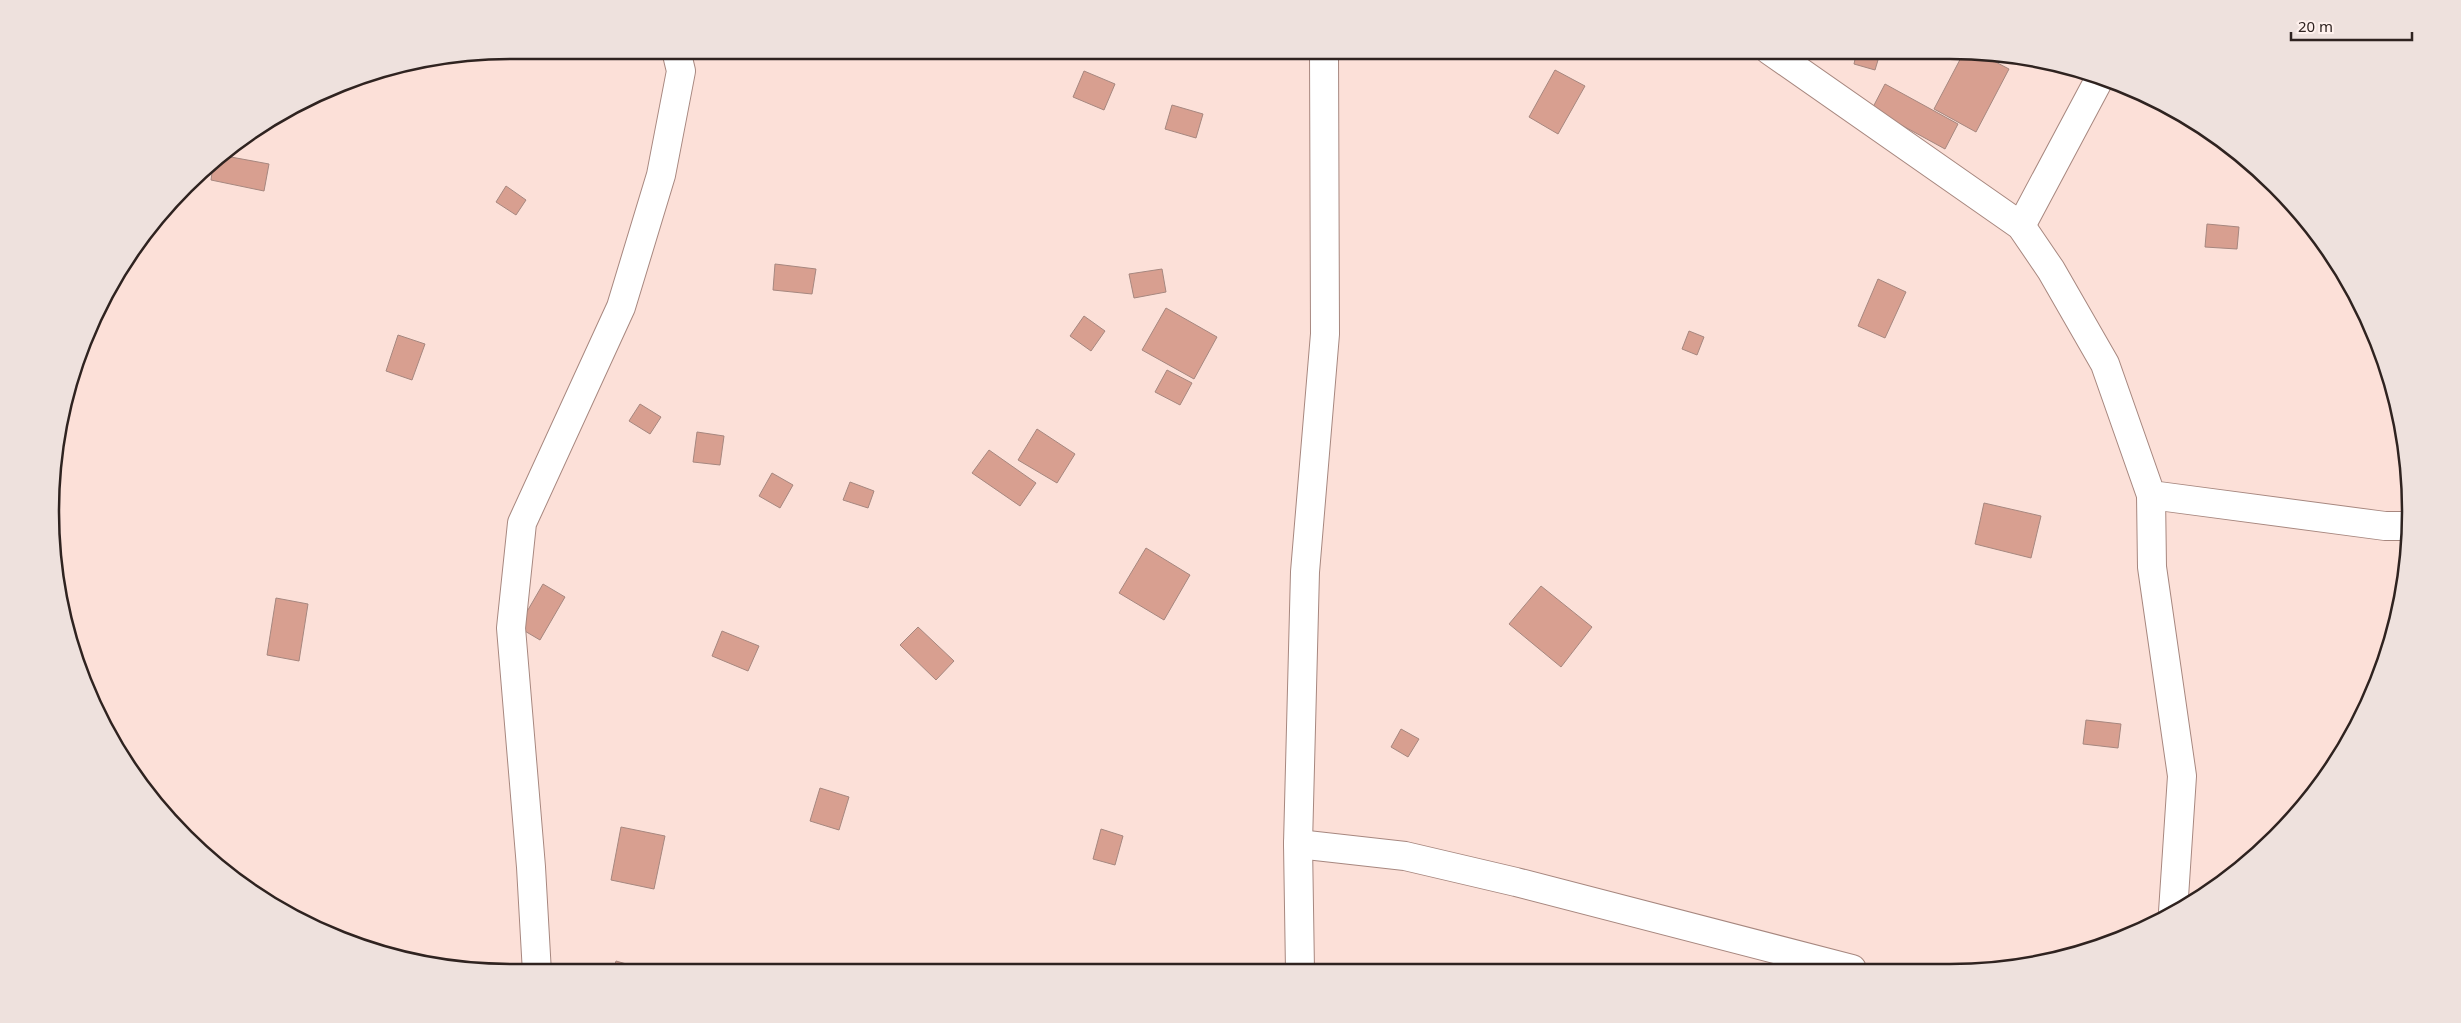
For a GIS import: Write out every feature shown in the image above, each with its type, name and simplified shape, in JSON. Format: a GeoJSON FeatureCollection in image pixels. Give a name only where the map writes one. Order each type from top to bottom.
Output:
{"type":"FeatureCollection","features":[{"type":"Feature","properties":{"kind":"street"},"geometry":{"type":"LineString","coordinates":[[536,964],[531,867],[510,628],[522,523],[621,307],[661,175],[681,71],[678,59]]}},
{"type":"Feature","properties":{"kind":"street"},"geometry":{"type":"LineString","coordinates":[[1300,964],[1298,844],[1305,572],[1325,334],[1324,59]]}},
{"type":"Feature","properties":{"kind":"street"},"geometry":{"type":"LineString","coordinates":[[1789,59],[2021,226],[2050,270],[2105,364],[2151,494],[2152,567],[2182,776],[2173,905]]}},
{"type":"Feature","properties":{"kind":"street"},"geometry":{"type":"LineString","coordinates":[[2021,226],[2097,84]]}},
{"type":"Feature","properties":{"kind":"street"},"geometry":{"type":"LineString","coordinates":[[2151,494],[2386,526],[2402,526]]}},
{"type":"Feature","properties":{"kind":"street"},"geometry":{"type":"LineString","coordinates":[[1298,844],[1405,856],[1516,882],[1833,964]]}},
{"type":"Feature","properties":{"kind":"building"},"geometry":{"type":"Polygon","coordinates":[[[1855,59],[1878,59],[1875,70],[1854,64],[1855,59]]]}},
{"type":"Feature","properties":{"kind":"building"},"geometry":{"type":"Polygon","coordinates":[[[1960,59],[1995,62],[2009,69],[1976,132],[1934,109],[1960,59]]]}},
{"type":"Feature","properties":{"kind":"building"},"geometry":{"type":"Polygon","coordinates":[[[1555,70],[1585,86],[1558,134],[1529,117],[1555,70]]]}},
{"type":"Feature","properties":{"kind":"building"},"geometry":{"type":"Polygon","coordinates":[[[1084,71],[1115,84],[1104,110],[1073,97],[1084,71]]]}},
{"type":"Feature","properties":{"kind":"building"},"geometry":{"type":"Polygon","coordinates":[[[1885,84],[1958,124],[1945,149],[1872,109],[1885,84]]]}},
{"type":"Feature","properties":{"kind":"building"},"geometry":{"type":"Polygon","coordinates":[[[1172,105],[1203,114],[1196,138],[1165,129],[1172,105]]]}},
{"type":"Feature","properties":{"kind":"building"},"geometry":{"type":"Polygon","coordinates":[[[230,157],[269,164],[264,191],[211,180],[212,172],[230,157]]]}},
{"type":"Feature","properties":{"kind":"building"},"geometry":{"type":"Polygon","coordinates":[[[506,186],[526,200],[516,215],[496,202],[506,186]]]}},
{"type":"Feature","properties":{"kind":"building"},"geometry":{"type":"Polygon","coordinates":[[[2207,224],[2239,227],[2237,249],[2205,247],[2207,224]]]}},
{"type":"Feature","properties":{"kind":"building"},"geometry":{"type":"Polygon","coordinates":[[[775,264],[816,269],[812,294],[773,290],[775,264]]]}},
{"type":"Feature","properties":{"kind":"building"},"geometry":{"type":"Polygon","coordinates":[[[1162,269],[1166,292],[1134,298],[1129,274],[1162,269]]]}},
{"type":"Feature","properties":{"kind":"building"},"geometry":{"type":"Polygon","coordinates":[[[1878,279],[1906,292],[1885,338],[1858,326],[1878,279]]]}},
{"type":"Feature","properties":{"kind":"building"},"geometry":{"type":"Polygon","coordinates":[[[1166,308],[1217,337],[1194,379],[1142,350],[1166,308]]]}},
{"type":"Feature","properties":{"kind":"building"},"geometry":{"type":"Polygon","coordinates":[[[1084,316],[1105,331],[1091,351],[1070,336],[1084,316]]]}},
{"type":"Feature","properties":{"kind":"building"},"geometry":{"type":"Polygon","coordinates":[[[1689,331],[1704,337],[1697,355],[1682,349],[1689,331]]]}},
{"type":"Feature","properties":{"kind":"building"},"geometry":{"type":"Polygon","coordinates":[[[398,335],[425,344],[412,380],[386,371],[398,335]]]}},
{"type":"Feature","properties":{"kind":"building"},"geometry":{"type":"Polygon","coordinates":[[[1167,370],[1192,383],[1180,405],[1155,392],[1167,370]]]}},
{"type":"Feature","properties":{"kind":"building"},"geometry":{"type":"Polygon","coordinates":[[[640,404],[661,417],[650,434],[629,421],[640,404]]]}},
{"type":"Feature","properties":{"kind":"building"},"geometry":{"type":"Polygon","coordinates":[[[1037,429],[1075,454],[1057,483],[1018,460],[1037,429]]]}},
{"type":"Feature","properties":{"kind":"building"},"geometry":{"type":"Polygon","coordinates":[[[697,432],[724,436],[720,465],[693,462],[697,432]]]}},
{"type":"Feature","properties":{"kind":"building"},"geometry":{"type":"Polygon","coordinates":[[[989,450],[1036,483],[1020,506],[972,473],[989,450]]]}},
{"type":"Feature","properties":{"kind":"building"},"geometry":{"type":"Polygon","coordinates":[[[772,473],[793,485],[780,508],[759,496],[772,473]]]}},
{"type":"Feature","properties":{"kind":"building"},"geometry":{"type":"Polygon","coordinates":[[[850,482],[874,491],[868,508],[843,500],[850,482]]]}},
{"type":"Feature","properties":{"kind":"building"},"geometry":{"type":"Polygon","coordinates":[[[1984,503],[2041,516],[2031,558],[1975,544],[1984,503]]]}},
{"type":"Feature","properties":{"kind":"building"},"geometry":{"type":"Polygon","coordinates":[[[1146,548],[1190,575],[1164,620],[1119,593],[1146,548]]]}},
{"type":"Feature","properties":{"kind":"building"},"geometry":{"type":"Polygon","coordinates":[[[543,584],[565,597],[540,640],[518,627],[543,584]]]}},
{"type":"Feature","properties":{"kind":"building"},"geometry":{"type":"Polygon","coordinates":[[[1541,586],[1592,627],[1561,667],[1509,624],[1541,586]]]}},
{"type":"Feature","properties":{"kind":"building"},"geometry":{"type":"Polygon","coordinates":[[[276,598],[308,604],[299,661],[267,655],[276,598]]]}},
{"type":"Feature","properties":{"kind":"building"},"geometry":{"type":"Polygon","coordinates":[[[918,627],[954,661],[936,680],[900,645],[918,627]]]}},
{"type":"Feature","properties":{"kind":"building"},"geometry":{"type":"Polygon","coordinates":[[[722,631],[759,646],[748,671],[712,656],[722,631]]]}},
{"type":"Feature","properties":{"kind":"building"},"geometry":{"type":"Polygon","coordinates":[[[2086,720],[2121,724],[2118,748],[2083,744],[2086,720]]]}},
{"type":"Feature","properties":{"kind":"building"},"geometry":{"type":"Polygon","coordinates":[[[1401,729],[1419,739],[1408,757],[1391,747],[1401,729]]]}},
{"type":"Feature","properties":{"kind":"building"},"geometry":{"type":"Polygon","coordinates":[[[820,788],[849,797],[839,830],[810,821],[820,788]]]}},
{"type":"Feature","properties":{"kind":"building"},"geometry":{"type":"Polygon","coordinates":[[[621,827],[665,836],[654,889],[611,880],[621,827]]]}},
{"type":"Feature","properties":{"kind":"building"},"geometry":{"type":"Polygon","coordinates":[[[1101,829],[1123,836],[1115,865],[1093,859],[1101,829]]]}},
{"type":"Feature","properties":{"kind":"building"},"geometry":{"type":"Polygon","coordinates":[[[616,961],[626,964],[615,964],[616,961]]]}}]}
